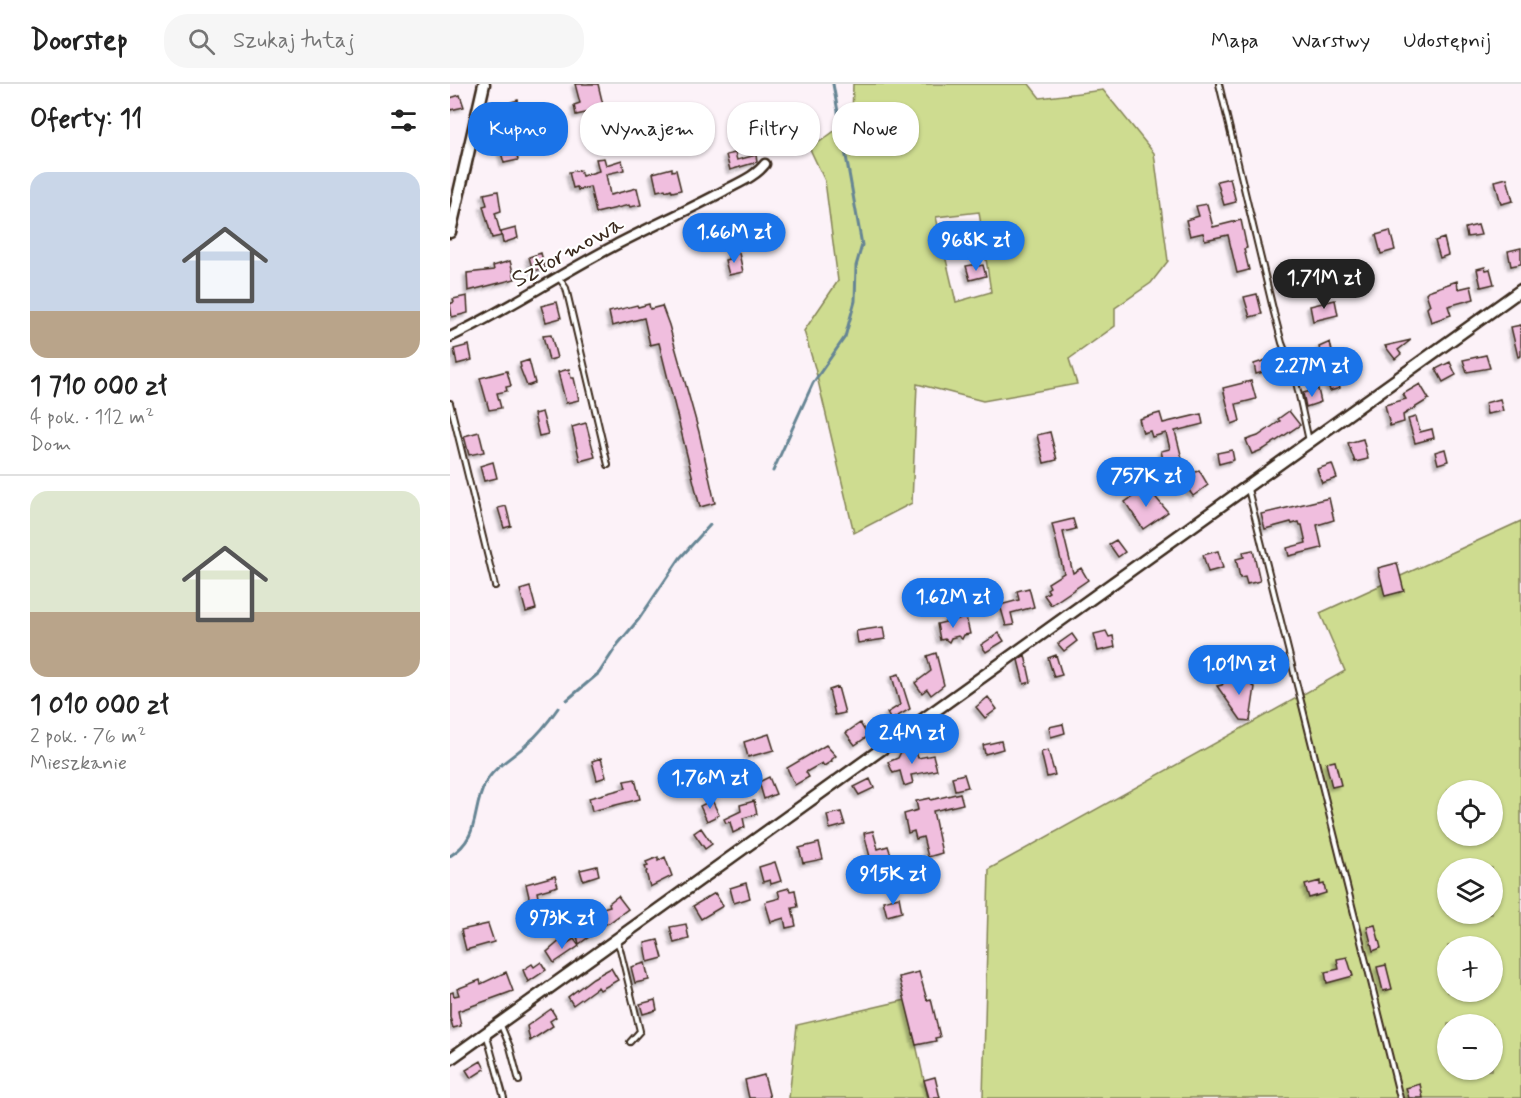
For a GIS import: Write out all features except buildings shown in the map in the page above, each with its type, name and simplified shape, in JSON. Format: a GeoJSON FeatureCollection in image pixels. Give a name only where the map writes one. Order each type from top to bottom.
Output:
{"type":"FeatureCollection","features":[{"type":"Feature","properties":{"kind":"street"},"geometry":{"type":"LineString","coordinates":[[450,232],[484,84]]}},
{"type":"Feature","properties":{"kind":"street","name":"Sztormowa"},"geometry":{"type":"LineString","coordinates":[[450,337],[614,246],[744,180],[759,171],[765,164]]}},
{"type":"Feature","properties":{"kind":"street"},"geometry":{"type":"LineString","coordinates":[[450,1059],[1521,290]]}},
{"type":"Feature","properties":{"kind":"lane"},"geometry":{"type":"LineString","coordinates":[[1219,84],[1274,313],[1293,373],[1309,441]]}},
{"type":"Feature","properties":{"kind":"lane"},"geometry":{"type":"LineString","coordinates":[[559,278],[566,288],[608,465]]}},
{"type":"Feature","properties":{"kind":"lane"},"geometry":{"type":"LineString","coordinates":[[450,403],[495,586]]}},
{"type":"Feature","properties":{"kind":"lane"},"geometry":{"type":"LineString","coordinates":[[1247,485],[1400,1098]]}},
{"type":"Feature","properties":{"kind":"lane"},"geometry":{"type":"LineString","coordinates":[[615,940],[620,949],[640,1031],[630,1042]]}},
{"type":"Feature","properties":{"kind":"lane"},"geometry":{"type":"LineString","coordinates":[[500,1023],[519,1081]]}},
{"type":"Feature","properties":{"kind":"lane"},"geometry":{"type":"LineString","coordinates":[[486,1033],[504,1098]]}},
{"type":"Feature","properties":{"kind":"green space"},"geometry":{"type":"Polygon","coordinates":[[[853,84],[1029,84],[1040,98],[1103,90],[1154,153],[1168,261],[1151,283],[1115,308],[1115,326],[1069,359],[1077,384],[983,401],[917,384],[912,503],[854,533],[804,331],[838,281],[825,181],[813,156],[820,156],[820,142],[832,133],[832,156],[919,156],[919,102],[852,102],[853,84]],[[979,212],[936,217],[956,302],[991,292],[979,212]]]}},
{"type":"Feature","properties":{"kind":"green space"},"geometry":{"type":"Polygon","coordinates":[[[1521,521],[1521,1098],[983,1098],[989,869],[1345,671],[1320,613],[1521,521]]]}},
{"type":"Feature","properties":{"kind":"green space"},"geometry":{"type":"Polygon","coordinates":[[[906,1000],[928,1098],[789,1098],[797,1025],[906,1000]]]}},
{"type":"Feature","properties":{"kind":"waterway"},"geometry":{"type":"LineString","coordinates":[[773,471],[813,383],[845,337],[855,301],[856,266],[862,245],[833,84]]}},
{"type":"Feature","properties":{"kind":"waterway"},"geometry":{"type":"LineString","coordinates":[[567,700],[599,673],[680,558],[710,525]]}},
{"type":"Feature","properties":{"kind":"waterway"},"geometry":{"type":"LineString","coordinates":[[450,856],[467,841],[481,794],[489,778],[536,735],[558,708]]}}]}
